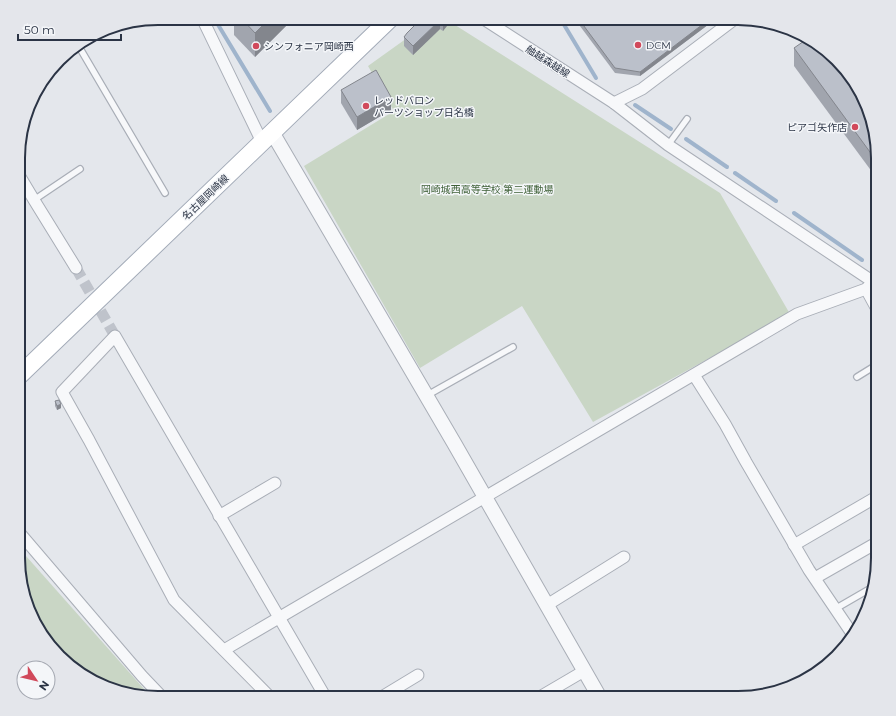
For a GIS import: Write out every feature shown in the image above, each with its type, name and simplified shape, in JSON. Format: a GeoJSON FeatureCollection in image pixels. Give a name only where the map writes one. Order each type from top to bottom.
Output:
{"type":"FeatureCollection","features":[{"type":"Feature","properties":{"kind":"main road","name":"名古屋岡崎線"},"geometry":{"type":"LineString","coordinates":[[25,370],[384,25]]}},
{"type":"Feature","properties":{"kind":"street"},"geometry":{"type":"LineString","coordinates":[[206,25],[267,137],[426,396],[596,691]]}},
{"type":"Feature","properties":{"kind":"street","name":"舳越森越線"},"geometry":{"type":"LineString","coordinates":[[493,25],[614,103],[668,145],[871,284]]}},
{"type":"Feature","properties":{"kind":"street"},"geometry":{"type":"LineString","coordinates":[[614,103],[642,89],[727,25]]}},
{"type":"Feature","properties":{"kind":"street"},"geometry":{"type":"LineString","coordinates":[[25,185],[76,268]]}},
{"type":"Feature","properties":{"kind":"street"},"geometry":{"type":"LineString","coordinates":[[224,650],[797,314],[871,285]]}},
{"type":"Feature","properties":{"kind":"street"},"geometry":{"type":"LineString","coordinates":[[264,691],[174,600],[62,392],[114,336],[138,374],[322,691]]}},
{"type":"Feature","properties":{"kind":"street"},"geometry":{"type":"LineString","coordinates":[[694,375],[725,424],[814,578],[849,630]]}},
{"type":"Feature","properties":{"kind":"street"},"geometry":{"type":"LineString","coordinates":[[219,516],[275,483]]}},
{"type":"Feature","properties":{"kind":"street"},"geometry":{"type":"LineString","coordinates":[[794,545],[871,500]]}},
{"type":"Feature","properties":{"kind":"street"},"geometry":{"type":"LineString","coordinates":[[25,539],[156,691]]}},
{"type":"Feature","properties":{"kind":"street"},"geometry":{"type":"LineString","coordinates":[[814,578],[871,546]]}},
{"type":"Feature","properties":{"kind":"street"},"geometry":{"type":"LineString","coordinates":[[547,605],[624,557]]}},
{"type":"Feature","properties":{"kind":"street"},"geometry":{"type":"LineString","coordinates":[[550,691],[584,671]]}},
{"type":"Feature","properties":{"kind":"street"},"geometry":{"type":"LineString","coordinates":[[392,691],[418,675]]}},
{"type":"Feature","properties":{"kind":"street"},"geometry":{"type":"LineString","coordinates":[[142,676],[160,691]]}},
{"type":"Feature","properties":{"kind":"lane"},"geometry":{"type":"LineString","coordinates":[[81,50],[165,193]]}},
{"type":"Feature","properties":{"kind":"lane"},"geometry":{"type":"LineString","coordinates":[[668,145],[687,119]]}},
{"type":"Feature","properties":{"kind":"lane"},"geometry":{"type":"LineString","coordinates":[[34,200],[80,169]]}},
{"type":"Feature","properties":{"kind":"lane"},"geometry":{"type":"LineString","coordinates":[[426,396],[513,347]]}},
{"type":"Feature","properties":{"kind":"lane"},"geometry":{"type":"LineString","coordinates":[[857,377],[871,368]]}},
{"type":"Feature","properties":{"kind":"lane"},"geometry":{"type":"LineString","coordinates":[[835,609],[866,591]]}},
{"type":"Feature","properties":{"kind":"green space","name":"岡崎城西高等学校 第二運動場"},"geometry":{"type":"Polygon","coordinates":[[[425,25],[455,25],[720,193],[790,314],[593,422],[522,306],[420,368],[304,166],[394,111],[368,66],[425,25]]]}},
{"type":"Feature","properties":{"kind":"green space"},"geometry":{"type":"Polygon","coordinates":[[[25,555],[145,690],[107,681],[84,669],[64,652],[43,624],[32,601],[25,567],[25,555]]]}},
{"type":"Feature","properties":{"kind":"building"},"geometry":{"type":"Polygon","coordinates":[[[248,25],[263,25],[255,33],[248,25]]]}},
{"type":"Feature","properties":{"kind":"building"},"geometry":{"type":"Polygon","coordinates":[[[415,25],[435,25],[413,46],[404,37],[415,25]]]}},
{"type":"Feature","properties":{"kind":"building","name":"DCM"},"geometry":{"type":"Polygon","coordinates":[[[583,25],[702,25],[640,72],[615,68],[583,25]]]}},
{"type":"Feature","properties":{"kind":"building"},"geometry":{"type":"Polygon","coordinates":[[[802,42],[804,43],[826,58],[849,84],[864,115],[871,153],[794,48],[802,42]]]}},
{"type":"Feature","properties":{"kind":"building"},"geometry":{"type":"Polygon","coordinates":[[[376,70],[391,97],[357,117],[341,90],[376,70]]]}},
{"type":"Feature","properties":{"kind":"building"},"geometry":{"type":"Polygon","coordinates":[[[59,400],[61,404],[57,406],[55,401],[59,400]]]}},
{"type":"Feature","properties":{"kind":"waterway"},"geometry":{"type":"LineString","coordinates":[[218,25],[270,111]]}},
{"type":"Feature","properties":{"kind":"waterway"},"geometry":{"type":"LineString","coordinates":[[564,25],[596,78]]}},
{"type":"Feature","properties":{"kind":"waterway"},"geometry":{"type":"LineString","coordinates":[[635,105],[671,129]]}},
{"type":"Feature","properties":{"kind":"waterway"},"geometry":{"type":"LineString","coordinates":[[686,139],[727,167]]}},
{"type":"Feature","properties":{"kind":"waterway"},"geometry":{"type":"LineString","coordinates":[[735,173],[776,201]]}},
{"type":"Feature","properties":{"kind":"waterway"},"geometry":{"type":"LineString","coordinates":[[794,213],[862,260]]}},
{"type":"Feature","properties":{"kind":"tunnel"},"geometry":{"type":"LineString","coordinates":[[76,268],[115,336]]}},
{"type":"Feature","properties":{"kind":"place","name":"DCM"},"geometry":{"type":"Point","coordinates":[638,45]}},
{"type":"Feature","properties":{"kind":"place","name":"シンフォニア岡崎西"},"geometry":{"type":"Point","coordinates":[256,46]}},
{"type":"Feature","properties":{"kind":"place","name":"レッドバロン パーツショップ日名橋"},"geometry":{"type":"Point","coordinates":[366,106]}},
{"type":"Feature","properties":{"kind":"place","name":"ピアゴ矢作店"},"geometry":{"type":"Point","coordinates":[855,127]}}]}
